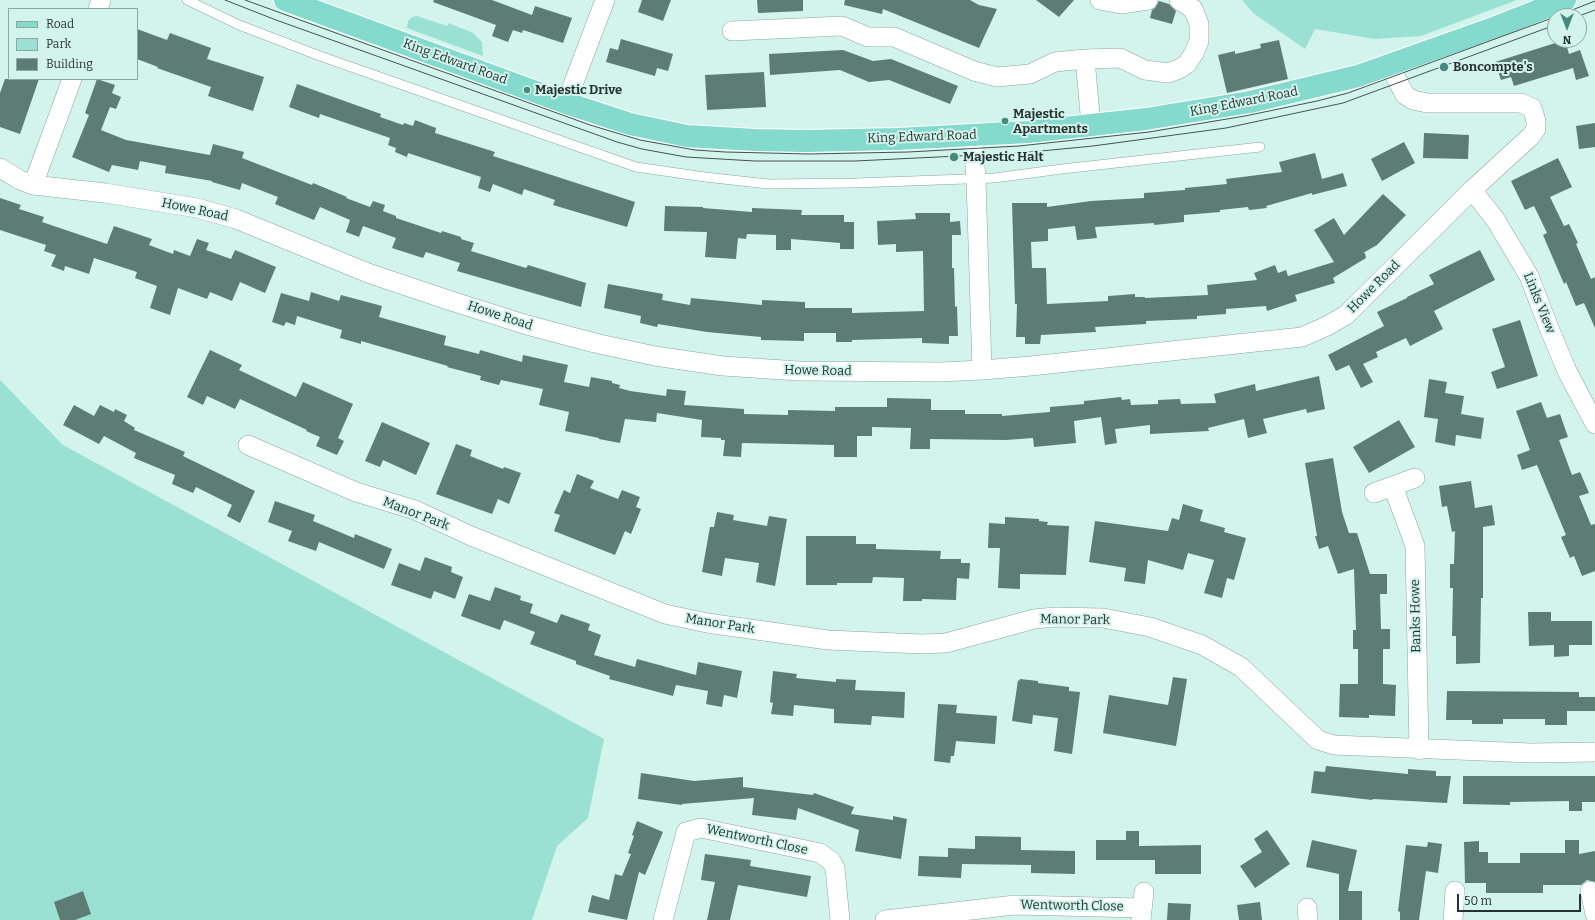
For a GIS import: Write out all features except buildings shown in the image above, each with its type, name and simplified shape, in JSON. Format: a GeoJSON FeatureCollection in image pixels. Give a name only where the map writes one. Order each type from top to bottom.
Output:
{"type":"FeatureCollection","features":[{"type":"Feature","properties":{"kind":"main road","name":"King Edward Road"},"geometry":{"type":"LineString","coordinates":[[284,0],[630,124],[687,136],[813,141],[973,136],[1091,126],[1153,118],[1250,102],[1326,85],[1389,66],[1496,27],[1564,0]]}},
{"type":"Feature","properties":{"kind":"street"},"geometry":{"type":"LineString","coordinates":[[566,102],[605,0]]}},
{"type":"Feature","properties":{"kind":"street"},"geometry":{"type":"LineString","coordinates":[[1100,0],[1121,4],[1148,0]]}},
{"type":"Feature","properties":{"kind":"street"},"geometry":{"type":"LineString","coordinates":[[732,32],[842,26],[868,37],[894,37],[974,71],[997,77],[1030,74],[1055,62],[1120,58],[1145,70],[1168,73],[1187,64],[1199,41],[1199,24],[1193,9],[1180,0]]}},
{"type":"Feature","properties":{"kind":"street"},"geometry":{"type":"LineString","coordinates":[[1085,59],[1091,126]]}},
{"type":"Feature","properties":{"kind":"street","name":"Howe Road"},"geometry":{"type":"LineString","coordinates":[[0,168],[20,180],[33,185],[197,208],[236,219],[368,273],[412,288],[527,325],[595,343],[656,356],[723,366],[799,371],[940,372],[982,370],[1302,337],[1328,326],[1346,315],[1472,190],[1531,136],[1536,128],[1536,121],[1532,108],[1521,103],[1418,101],[1405,95],[1389,66]]}},
{"type":"Feature","properties":{"kind":"street"},"geometry":{"type":"LineString","coordinates":[[33,185],[72,80]]}},
{"type":"Feature","properties":{"kind":"street"},"geometry":{"type":"LineString","coordinates":[[973,136],[976,178],[982,370]]}},
{"type":"Feature","properties":{"kind":"street","name":"Links View"},"geometry":{"type":"LineString","coordinates":[[1472,190],[1495,219],[1529,276],[1567,371],[1595,424]]}},
{"type":"Feature","properties":{"kind":"street","name":"Manor Park"},"geometry":{"type":"LineString","coordinates":[[248,445],[356,492],[415,510],[471,536],[665,614],[707,623],[828,640],[922,644],[946,643],[1034,619],[1055,617],[1103,618],[1150,627],[1202,645],[1241,667],[1318,740],[1334,745],[1419,750]]}},
{"type":"Feature","properties":{"kind":"street"},"geometry":{"type":"LineString","coordinates":[[1374,493],[1415,478]]}},
{"type":"Feature","properties":{"kind":"street","name":"Banks Howe"},"geometry":{"type":"LineString","coordinates":[[1393,486],[1415,546],[1419,750]]}},
{"type":"Feature","properties":{"kind":"street"},"geometry":{"type":"LineString","coordinates":[[1419,750],[1531,753],[1595,752]]}},
{"type":"Feature","properties":{"kind":"street","name":"Wentworth Close"},"geometry":{"type":"LineString","coordinates":[[663,920],[686,832],[701,828],[820,853],[831,861],[835,868],[840,920]]}},
{"type":"Feature","properties":{"kind":"street"},"geometry":{"type":"LineString","coordinates":[[1452,920],[1455,891]]}},
{"type":"Feature","properties":{"kind":"street"},"geometry":{"type":"LineString","coordinates":[[1590,891],[1595,914]]}},
{"type":"Feature","properties":{"kind":"street","name":"Wentworth Close"},"geometry":{"type":"LineString","coordinates":[[885,920],[1015,905],[1142,907]]}},
{"type":"Feature","properties":{"kind":"lane"},"geometry":{"type":"LineString","coordinates":[[188,0],[239,25],[320,56],[636,168],[768,184],[855,183],[994,178],[1260,147]]}},
{"type":"Feature","properties":{"kind":"green space"},"geometry":{"type":"Polygon","coordinates":[[[1242,0],[1517,0],[1421,36],[1375,39],[1315,29],[1305,49],[1253,13],[1242,0]]]}},
{"type":"Feature","properties":{"kind":"green space"},"geometry":{"type":"Polygon","coordinates":[[[417,16],[447,26],[449,23],[473,33],[482,42],[483,56],[407,28],[408,21],[412,17],[417,16]]]}},
{"type":"Feature","properties":{"kind":"green space"},"geometry":{"type":"Polygon","coordinates":[[[0,380],[63,445],[604,739],[588,818],[557,846],[532,920],[0,920],[0,380]]]}},
{"type":"Feature","properties":{"kind":"tram line"},"geometry":{"type":"LineString","coordinates":[[225,0],[276,20],[617,142],[642,149],[686,157],[755,161],[855,161],[1020,153],[1093,146],[1226,128],[1343,103],[1547,28]]}},
{"type":"Feature","properties":{"kind":"tram line"},"geometry":{"type":"LineString","coordinates":[[245,0],[590,125],[640,140],[695,150],[809,154],[908,152],[1019,146],[1149,132],[1245,116],[1348,93],[1547,20]]}},
{"type":"Feature","properties":{"kind":"tram line"},"geometry":{"type":"LineString","coordinates":[[1577,8],[1595,1]]}},
{"type":"Feature","properties":{"kind":"tram line"},"geometry":{"type":"LineString","coordinates":[[1587,13],[1595,10]]}},
{"type":"Feature","properties":{"kind":"place","name":"Boncompte's"},"geometry":{"type":"Point","coordinates":[1444,67]}},
{"type":"Feature","properties":{"kind":"place","name":"Majestic Drive"},"geometry":{"type":"Point","coordinates":[527,90]}},
{"type":"Feature","properties":{"kind":"place","name":"Majestic Apartments"},"geometry":{"type":"Point","coordinates":[1005,121]}},
{"type":"Feature","properties":{"kind":"place","name":"Majestic Halt"},"geometry":{"type":"Point","coordinates":[954,157]}}]}
